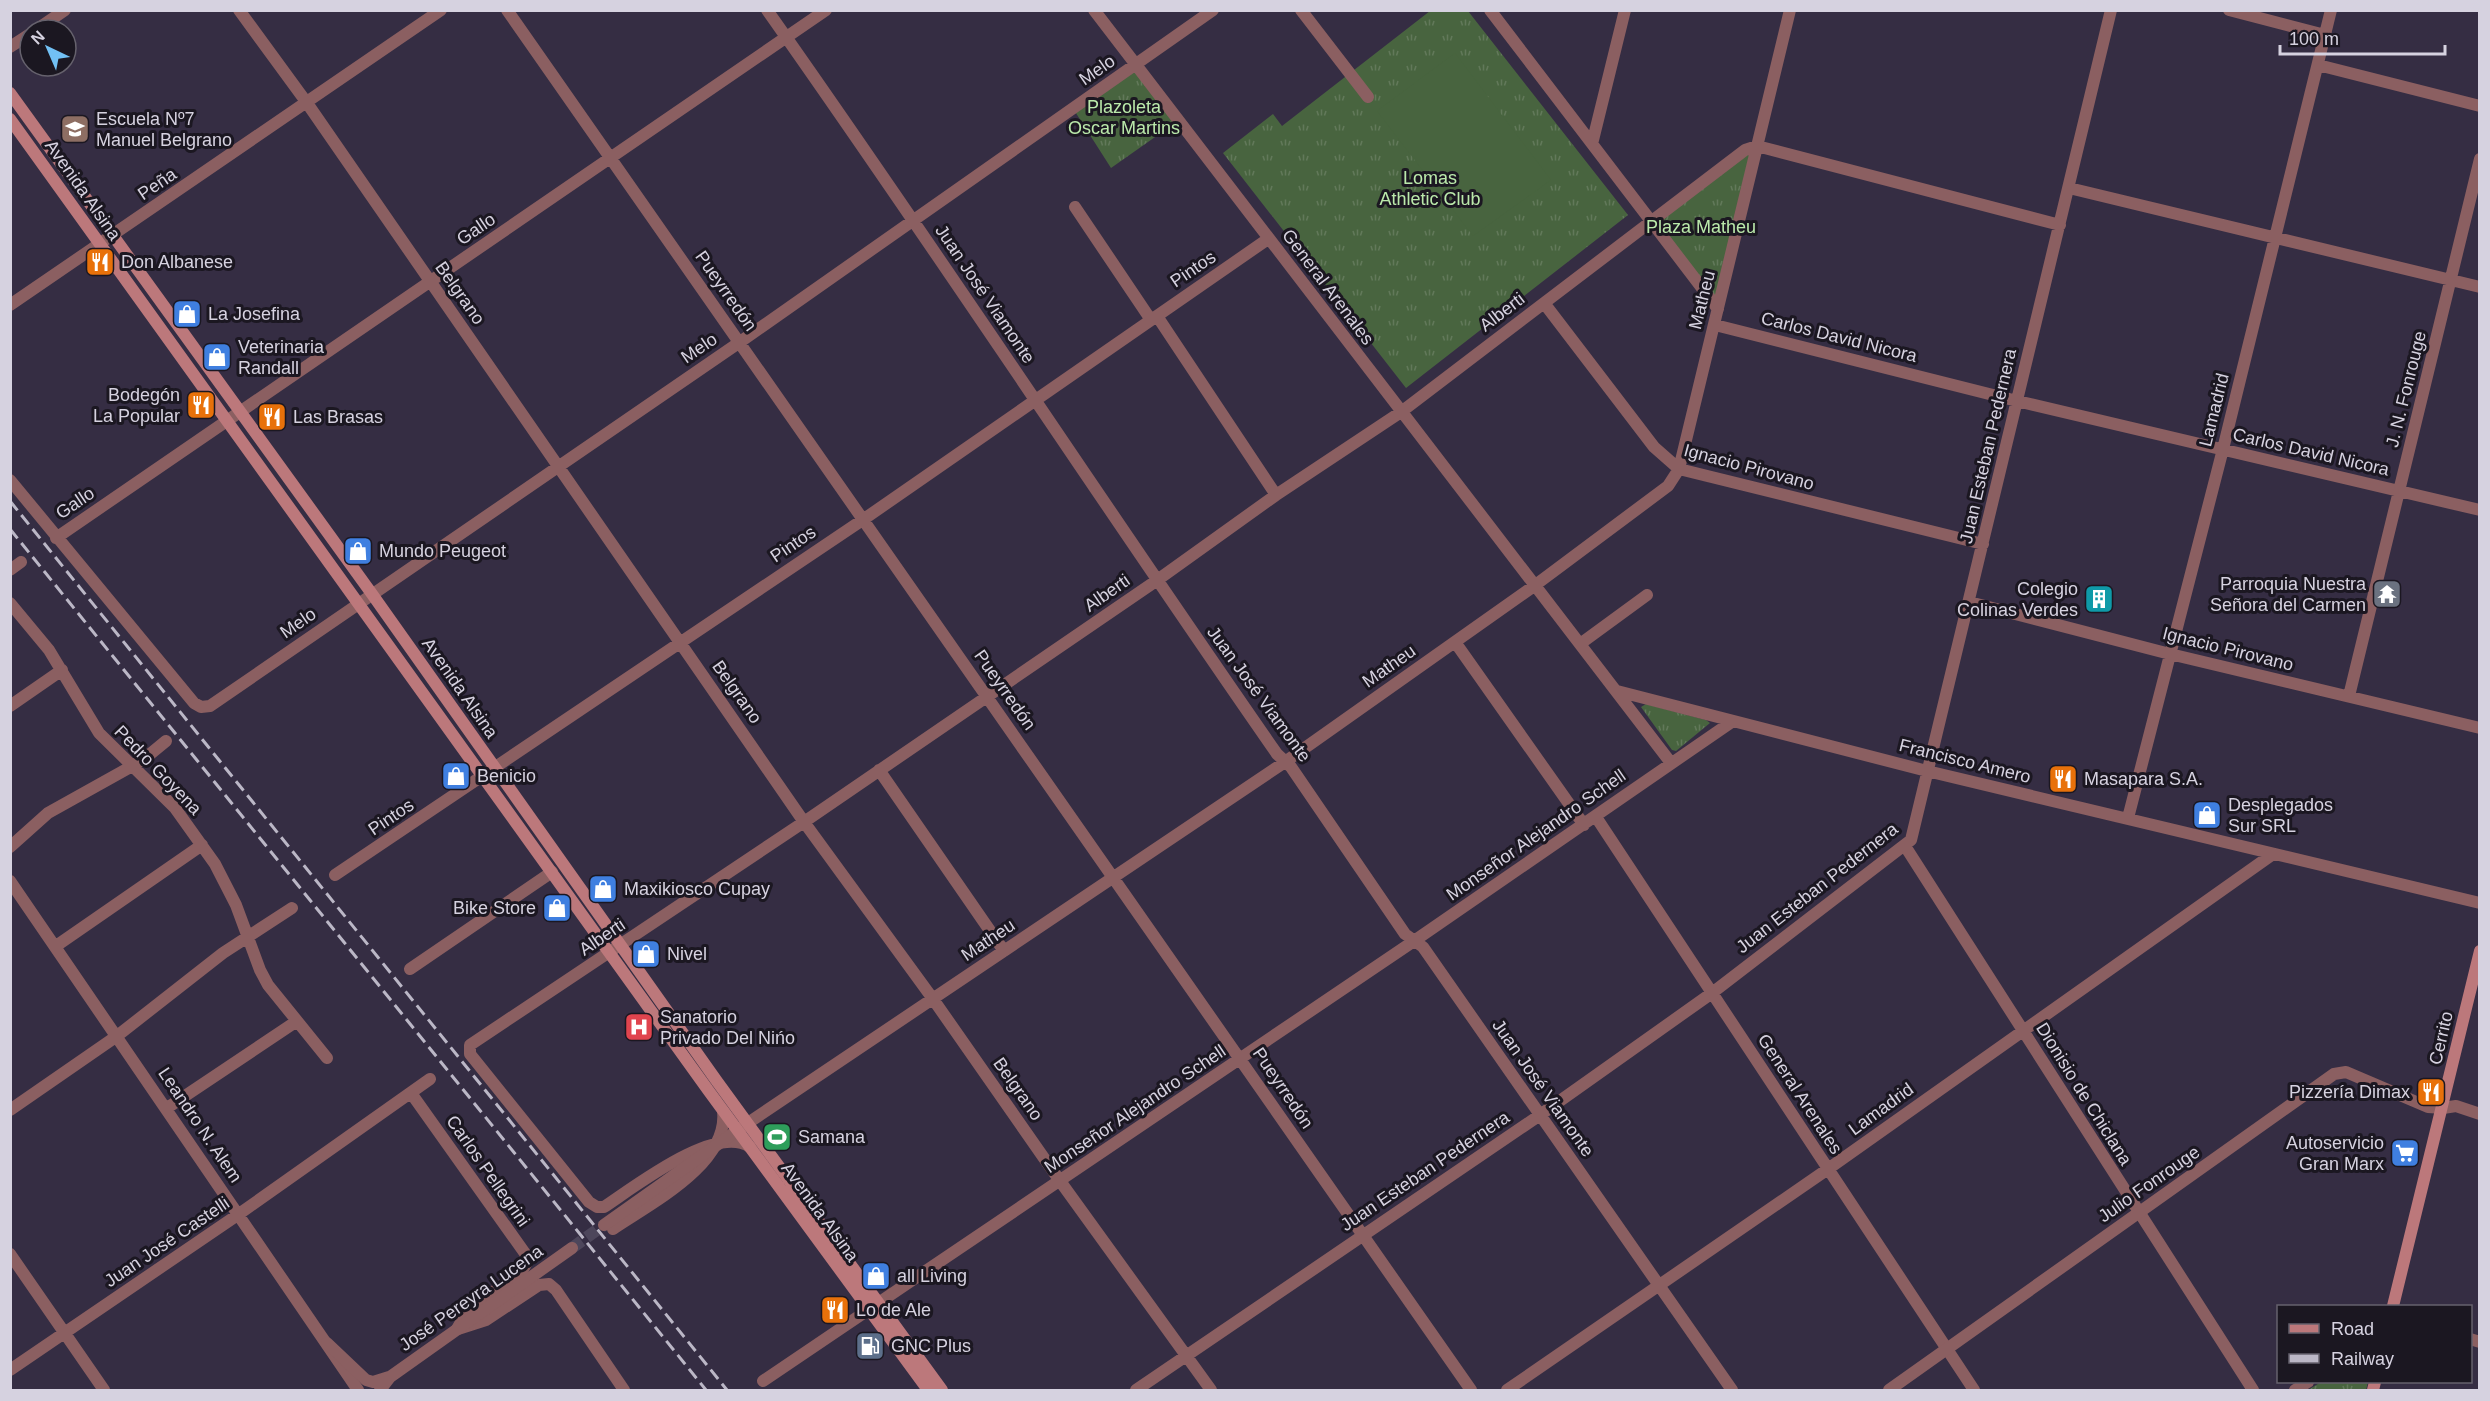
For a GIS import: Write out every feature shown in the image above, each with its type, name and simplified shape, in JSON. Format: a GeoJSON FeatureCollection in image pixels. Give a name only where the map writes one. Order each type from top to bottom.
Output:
{"type":"FeatureCollection","features":[{"type":"Feature","properties":{"kind":"main road","name":"Avenida Alsina"},"geometry":{"type":"LineString","coordinates":[[10,93],[111,236],[372,594],[622,946],[742,1127],[873,1305],[928,1390]]}},
{"type":"Feature","properties":{"kind":"main road","name":"Avenida Alsina"},"geometry":{"type":"LineString","coordinates":[[10,119],[360,602],[723,1111],[742,1127],[750,1147],[942,1390]]}},
{"type":"Feature","properties":{"kind":"main road","name":"Cerrito"},"geometry":{"type":"LineString","coordinates":[[2392,1305],[2443,1108],[2480,951]]}},
{"type":"Feature","properties":{"kind":"street","name":"Belgrano"},"geometry":{"type":"LineString","coordinates":[[239,10],[307,103],[804,822],[1211,1390]]}},
{"type":"Feature","properties":{"kind":"street","name":"Peña"},"geometry":{"type":"LineString","coordinates":[[10,305],[441,10]]}},
{"type":"Feature","properties":{"kind":"street","name":"Pueyrredón"},"geometry":{"type":"LineString","coordinates":[[507,10],[1471,1390]]}},
{"type":"Feature","properties":{"kind":"street","name":"Juan José Viamonte"},"geometry":{"type":"LineString","coordinates":[[767,10],[913,219],[1156,581],[1285,762],[1291,767],[1405,934],[1423,947],[1732,1390]]}},
{"type":"Feature","properties":{"kind":"street","name":"Gallo"},"geometry":{"type":"LineString","coordinates":[[56,538],[826,10]]}},
{"type":"Feature","properties":{"kind":"street","name":"General Arenales"},"geometry":{"type":"LineString","coordinates":[[1094,10],[1534,586]]}},
{"type":"Feature","properties":{"kind":"street","name":"Melo"},"geometry":{"type":"LineString","coordinates":[[56,538],[194,703],[201,707],[210,706],[740,342],[1213,10]]}},
{"type":"Feature","properties":{"kind":"street"},"geometry":{"type":"LineString","coordinates":[[1301,10],[1368,97]]}},
{"type":"Feature","properties":{"kind":"street"},"geometry":{"type":"LineString","coordinates":[[1490,10],[1718,309]]}},
{"type":"Feature","properties":{"kind":"street"},"geometry":{"type":"LineString","coordinates":[[1592,144],[1625,10]]}},
{"type":"Feature","properties":{"kind":"street","name":"Matheu"},"geometry":{"type":"LineString","coordinates":[[609,1227],[718,1143],[1285,762],[1534,586],[1664,490],[1679,469],[1790,10]]}},
{"type":"Feature","properties":{"kind":"street","name":"Juan Esteban Pedernera"},"geometry":{"type":"LineString","coordinates":[[1136,1390],[1540,1115],[1712,993],[1905,846],[1914,833],[2111,10]]}},
{"type":"Feature","properties":{"kind":"street"},"geometry":{"type":"LineString","coordinates":[[2229,10],[2325,35]]}},
{"type":"Feature","properties":{"kind":"street","name":"Lamadrid"},"geometry":{"type":"LineString","coordinates":[[2128,818],[2223,450],[2331,10]]}},
{"type":"Feature","properties":{"kind":"street"},"geometry":{"type":"LineString","coordinates":[[2318,65],[2480,106]]}},
{"type":"Feature","properties":{"kind":"street"},"geometry":{"type":"LineString","coordinates":[[1758,146],[2060,225]]}},
{"type":"Feature","properties":{"kind":"street","name":"Alberti"},"geometry":{"type":"LineString","coordinates":[[604,1207],[597,1207],[589,1202],[470,1054],[470,1046],[622,946],[988,697],[1276,495],[1401,412],[1650,220],[1745,150],[1758,146]]}},
{"type":"Feature","properties":{"kind":"street","name":"J. N. Fonrouge"},"geometry":{"type":"LineString","coordinates":[[2349,696],[2480,159]]}},
{"type":"Feature","properties":{"kind":"street"},"geometry":{"type":"LineString","coordinates":[[2069,188],[2480,287]]}},
{"type":"Feature","properties":{"kind":"street"},"geometry":{"type":"LineString","coordinates":[[1075,207],[1276,495]]}},
{"type":"Feature","properties":{"kind":"street","name":"Pintos"},"geometry":{"type":"LineString","coordinates":[[335,875],[864,519],[1268,239]]}},
{"type":"Feature","properties":{"kind":"street","name":"Ignacio Pirovano"},"geometry":{"type":"LineString","coordinates":[[1544,303],[1654,447],[1679,469],[1983,544]]}},
{"type":"Feature","properties":{"kind":"street","name":"Carlos David Nicora"},"geometry":{"type":"LineString","coordinates":[[1714,325],[2017,401],[2480,510]]}},
{"type":"Feature","properties":{"kind":"street"},"geometry":{"type":"LineString","coordinates":[[10,480],[56,538]]}},
{"type":"Feature","properties":{"kind":"street"},"geometry":{"type":"LineString","coordinates":[[1534,586],[1671,763]]}},
{"type":"Feature","properties":{"kind":"street"},"geometry":{"type":"LineString","coordinates":[[1580,644],[1647,595]]}},
{"type":"Feature","properties":{"kind":"street","name":"Ignacio Pirovano"},"geometry":{"type":"LineString","coordinates":[[1969,602],[2170,654],[2480,728]]}},
{"type":"Feature","properties":{"kind":"street","name":"Pedro Goyena"},"geometry":{"type":"LineString","coordinates":[[10,603],[38,635],[62,670],[99,733],[175,808],[202,845],[227,887],[264,978],[327,1058]]}},
{"type":"Feature","properties":{"kind":"street"},"geometry":{"type":"LineString","coordinates":[[1455,642],[1584,825]]}},
{"type":"Feature","properties":{"kind":"street"},"geometry":{"type":"LineString","coordinates":[[10,706],[62,670]]}},
{"type":"Feature","properties":{"kind":"street","name":"Francisco Amero"},"geometry":{"type":"LineString","coordinates":[[1617,691],[1928,771],[2480,903]]}},
{"type":"Feature","properties":{"kind":"street","name":"Monseñor Alejandro Schell"},"geometry":{"type":"LineString","coordinates":[[763,1381],[1241,1059],[1596,817],[1732,721]]}},
{"type":"Feature","properties":{"kind":"street"},"geometry":{"type":"LineString","coordinates":[[10,847],[48,813],[132,766],[166,741]]}},
{"type":"Feature","properties":{"kind":"street"},"geometry":{"type":"LineString","coordinates":[[879,770],[1005,951]]}},
{"type":"Feature","properties":{"kind":"street","name":"General Arenales"},"geometry":{"type":"LineString","coordinates":[[1596,817],[1974,1390]]}},
{"type":"Feature","properties":{"kind":"street"},"geometry":{"type":"LineString","coordinates":[[56,946],[202,845]]}},
{"type":"Feature","properties":{"kind":"street","name":"Dionisio de Chiclana"},"geometry":{"type":"LineString","coordinates":[[1905,846],[2253,1390]]}},
{"type":"Feature","properties":{"kind":"street","name":"Lamadrid"},"geometry":{"type":"LineString","coordinates":[[1507,1390],[1828,1169],[2273,854]]}},
{"type":"Feature","properties":{"kind":"street"},"geometry":{"type":"LineString","coordinates":[[410,969],[552,872]]}},
{"type":"Feature","properties":{"kind":"street","name":"Leandro N. Alem"},"geometry":{"type":"LineString","coordinates":[[10,880],[358,1390]]}},
{"type":"Feature","properties":{"kind":"street"},"geometry":{"type":"LineString","coordinates":[[10,1110],[117,1036],[248,936],[292,908]]}},
{"type":"Feature","properties":{"kind":"street"},"geometry":{"type":"LineString","coordinates":[[167,1108],[297,1021]]}},
{"type":"Feature","properties":{"kind":"street","name":"Julio Fonrouge"},"geometry":{"type":"LineString","coordinates":[[1889,1390],[2340,1071],[2428,1107],[2443,1108]]}},
{"type":"Feature","properties":{"kind":"street","name":"Juan José Castelli"},"geometry":{"type":"LineString","coordinates":[[10,1370],[239,1214],[430,1079]]}},
{"type":"Feature","properties":{"kind":"street","name":"Carlos Pellegrini"},"geometry":{"type":"LineString","coordinates":[[411,1093],[529,1259],[522,1271],[468,1310],[457,1329]]}},
{"type":"Feature","properties":{"kind":"street"},"geometry":{"type":"LineString","coordinates":[[2443,1108],[2456,1106],[2480,1114]]}},
{"type":"Feature","properties":{"kind":"street"},"geometry":{"type":"LineString","coordinates":[[718,1143],[723,1127],[723,1111]]}},
{"type":"Feature","properties":{"kind":"street","name":"Matheu"},"geometry":{"type":"LineString","coordinates":[[604,1207],[675,1160],[718,1143],[735,1141],[743,1142],[750,1147]]}},
{"type":"Feature","properties":{"kind":"street","name":"José Pereyra Lucena"},"geometry":{"type":"LineString","coordinates":[[380,1390],[390,1377],[572,1248]]}},
{"type":"Feature","properties":{"kind":"street"},"geometry":{"type":"LineString","coordinates":[[10,1254],[104,1390]]}},
{"type":"Feature","properties":{"kind":"street"},"geometry":{"type":"LineString","coordinates":[[457,1329],[478,1324],[539,1285],[549,1284],[556,1290],[624,1390]]}},
{"type":"Feature","properties":{"kind":"street"},"geometry":{"type":"LineString","coordinates":[[327,1343],[366,1380],[373,1382],[390,1377]]}},
{"type":"Feature","properties":{"kind":"green space","name":"Lomas Athletic Club"},"geometry":{"type":"Polygon","coordinates":[[[1430,11],[1468,11],[1628,215],[1406,388],[1223,153],[1273,114],[1282,126],[1430,11]]]}},
{"type":"Feature","properties":{"kind":"green space"},"geometry":{"type":"Polygon","coordinates":[[[1455,53],[1551,180],[1473,236],[1377,111],[1455,53]]]}},
{"type":"Feature","properties":{"kind":"green space","name":"Plazoleta Oscar Martins"},"geometry":{"type":"Polygon","coordinates":[[[1134,69],[1175,123],[1111,168],[1074,110],[1134,69]]]}},
{"type":"Feature","properties":{"kind":"green space","name":"Plaza Matheu"},"geometry":{"type":"Polygon","coordinates":[[[1751,147],[1718,309],[1650,220],[1751,147]]]}},
{"type":"Feature","properties":{"kind":"green space"},"geometry":{"type":"Polygon","coordinates":[[[1646,704],[1710,723],[1676,751],[1672,750],[1641,707],[1646,704]]]}},
{"type":"Feature","properties":{"kind":"green space"},"geometry":{"type":"Polygon","coordinates":[[[2319,1383],[2368,1383],[2366,1390],[2308,1390],[2319,1383]]]}},
{"type":"Feature","properties":{"kind":"tunnel"},"geometry":{"type":"LineString","coordinates":[[572,1248],[604,1225]]}},
{"type":"Feature","properties":{"kind":"railway"},"geometry":{"type":"LineString","coordinates":[[10,501],[727,1390]]}},
{"type":"Feature","properties":{"kind":"railway"},"geometry":{"type":"LineString","coordinates":[[10,529],[706,1390]]}},
{"type":"Feature","properties":{"kind":"place","name":"Escuela Nº7 Manuel Belgrano"},"geometry":{"type":"Point","coordinates":[75,129]}},
{"type":"Feature","properties":{"kind":"place","name":"Don Albanese"},"geometry":{"type":"Point","coordinates":[100,262]}},
{"type":"Feature","properties":{"kind":"place","name":"La Josefina"},"geometry":{"type":"Point","coordinates":[187,314]}},
{"type":"Feature","properties":{"kind":"place","name":"Veterinaria Randall"},"geometry":{"type":"Point","coordinates":[217,357]}},
{"type":"Feature","properties":{"kind":"place","name":"Bodegón La Popular"},"geometry":{"type":"Point","coordinates":[201,405]}},
{"type":"Feature","properties":{"kind":"place","name":"Las Brasas"},"geometry":{"type":"Point","coordinates":[272,417]}},
{"type":"Feature","properties":{"kind":"place","name":"Mundo Peugeot"},"geometry":{"type":"Point","coordinates":[358,551]}},
{"type":"Feature","properties":{"kind":"place","name":"Parroquia Nuestra Señora del Carmen"},"geometry":{"type":"Point","coordinates":[2387,594]}},
{"type":"Feature","properties":{"kind":"place","name":"Colegio Colinas Verdes"},"geometry":{"type":"Point","coordinates":[2099,599]}},
{"type":"Feature","properties":{"kind":"place","name":"Benicio"},"geometry":{"type":"Point","coordinates":[456,776]}},
{"type":"Feature","properties":{"kind":"place","name":"Masapara S.A."},"geometry":{"type":"Point","coordinates":[2063,779]}},
{"type":"Feature","properties":{"kind":"place","name":"Desplegados Sur SRL"},"geometry":{"type":"Point","coordinates":[2207,815]}},
{"type":"Feature","properties":{"kind":"place","name":"Maxikiosco Cupay"},"geometry":{"type":"Point","coordinates":[603,889]}},
{"type":"Feature","properties":{"kind":"place","name":"Bike Store"},"geometry":{"type":"Point","coordinates":[557,908]}},
{"type":"Feature","properties":{"kind":"place","name":"Nivel"},"geometry":{"type":"Point","coordinates":[646,954]}},
{"type":"Feature","properties":{"kind":"place","name":"Sanatorio Privado Del Nińo"},"geometry":{"type":"Point","coordinates":[639,1027]}},
{"type":"Feature","properties":{"kind":"place","name":"Pizzería Dimax"},"geometry":{"type":"Point","coordinates":[2431,1092]}},
{"type":"Feature","properties":{"kind":"place","name":"Samana"},"geometry":{"type":"Point","coordinates":[777,1137]}},
{"type":"Feature","properties":{"kind":"place","name":"Autoservicio Gran Marx"},"geometry":{"type":"Point","coordinates":[2405,1153]}},
{"type":"Feature","properties":{"kind":"place","name":"all Living"},"geometry":{"type":"Point","coordinates":[876,1276]}},
{"type":"Feature","properties":{"kind":"place","name":"Lo de Ale"},"geometry":{"type":"Point","coordinates":[835,1310]}},
{"type":"Feature","properties":{"kind":"place","name":"GNC Plus"},"geometry":{"type":"Point","coordinates":[870,1346]}}]}
